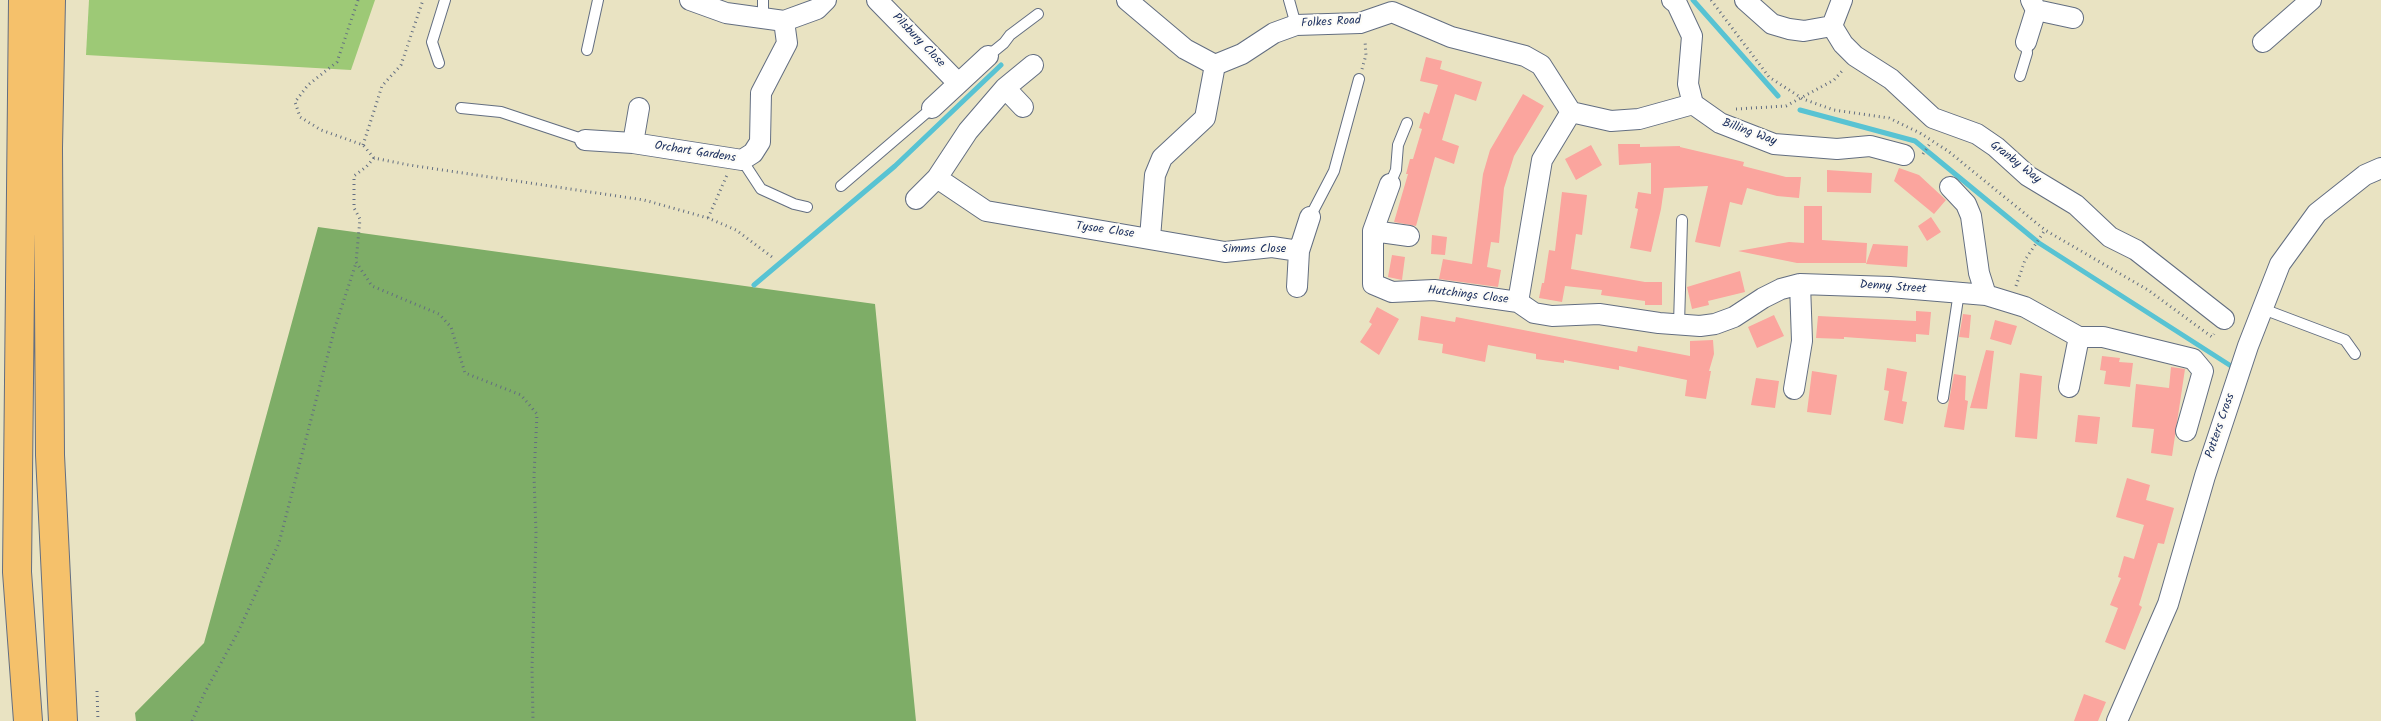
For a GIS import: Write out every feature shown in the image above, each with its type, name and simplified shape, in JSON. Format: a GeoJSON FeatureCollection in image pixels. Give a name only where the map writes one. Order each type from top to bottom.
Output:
{"type":"FeatureCollection","features":[{"type":"Feature","properties":{"kind":"highway"},"geometry":{"type":"LineString","coordinates":[[23,0],[17,572],[28,721]]}},
{"type":"Feature","properties":{"kind":"highway"},"geometry":{"type":"LineString","coordinates":[[51,0],[48,148],[50,455],[63,721]]}},
{"type":"Feature","properties":{"kind":"street"},"geometry":{"type":"LineString","coordinates":[[690,0],[726,13],[763,9],[784,20],[817,9],[826,0]]}},
{"type":"Feature","properties":{"kind":"street","name":"Pilsbury Close"},"geometry":{"type":"LineString","coordinates":[[877,0],[958,83]]}},
{"type":"Feature","properties":{"kind":"street"},"geometry":{"type":"LineString","coordinates":[[1127,0],[1185,49],[1215,65]]}},
{"type":"Feature","properties":{"kind":"street"},"geometry":{"type":"LineString","coordinates":[[1518,302],[1542,160],[1570,112],[1611,121],[1639,120],[1698,108],[1688,84],[1692,36],[1677,4],[1672,0]]}},
{"type":"Feature","properties":{"kind":"street"},"geometry":{"type":"LineString","coordinates":[[1745,0],[1772,24],[1804,31],[1832,26],[1842,0]]}},
{"type":"Feature","properties":{"kind":"street"},"geometry":{"type":"LineString","coordinates":[[2263,42],[2311,0]]}},
{"type":"Feature","properties":{"kind":"street"},"geometry":{"type":"LineString","coordinates":[[2026,42],[2034,5],[2073,18]]}},
{"type":"Feature","properties":{"kind":"street","name":"Folkes Road"},"geometry":{"type":"LineString","coordinates":[[1215,65],[1242,54],[1274,33],[1296,25],[1360,23],[1392,12],[1451,36],[1525,56],[1541,65],[1570,112]]}},
{"type":"Feature","properties":{"kind":"street","name":"Orchart Gardens"},"geometry":{"type":"LineString","coordinates":[[585,140],[633,143],[738,160],[753,153],[760,142],[761,93],[787,44],[784,20]]}},
{"type":"Feature","properties":{"kind":"street","name":"Granby Way"},"geometry":{"type":"LineString","coordinates":[[1832,26],[1843,44],[1855,56],[1891,79],[1933,118],[1977,134],[1996,147],[2028,176],[2076,205],[2110,237],[2136,250],[2224,319]]}},
{"type":"Feature","properties":{"kind":"street"},"geometry":{"type":"LineString","coordinates":[[932,108],[988,56]]}},
{"type":"Feature","properties":{"kind":"street"},"geometry":{"type":"LineString","coordinates":[[916,199],[937,178],[968,131],[1005,88],[1033,65]]}},
{"type":"Feature","properties":{"kind":"street","name":"Tysoe Close"},"geometry":{"type":"LineString","coordinates":[[937,178],[986,211],[1150,238],[1155,175],[1162,158],[1206,118],[1215,65]]}},
{"type":"Feature","properties":{"kind":"street"},"geometry":{"type":"LineString","coordinates":[[1005,88],[1023,107]]}},
{"type":"Feature","properties":{"kind":"street"},"geometry":{"type":"LineString","coordinates":[[633,143],[639,108]]}},
{"type":"Feature","properties":{"kind":"street","name":"Billing Way"},"geometry":{"type":"LineString","coordinates":[[1698,108],[1720,124],[1774,144],[1837,149],[1870,146],[1913,155]]}},
{"type":"Feature","properties":{"kind":"street","name":"Potters Cross"},"geometry":{"type":"LineString","coordinates":[[2117,721],[2168,604],[2205,476],[2248,346],[2280,264],[2317,213],[2365,174],[2381,168]]}},
{"type":"Feature","properties":{"kind":"street","name":"Hutchings Close"},"geometry":{"type":"LineString","coordinates":[[1390,184],[1373,231],[1373,284],[1392,292],[1434,290],[1518,302]]}},
{"type":"Feature","properties":{"kind":"street"},"geometry":{"type":"LineString","coordinates":[[1950,187],[1966,204],[1970,216],[1979,272],[1986,295]]}},
{"type":"Feature","properties":{"kind":"street","name":"Simms Close"},"geometry":{"type":"LineString","coordinates":[[1297,287],[1299,251],[1310,217]]}},
{"type":"Feature","properties":{"kind":"street"},"geometry":{"type":"LineString","coordinates":[[1373,231],[1409,236]]}},
{"type":"Feature","properties":{"kind":"street","name":"Simms Close"},"geometry":{"type":"LineString","coordinates":[[1150,238],[1225,252],[1272,247],[1299,251]]}},
{"type":"Feature","properties":{"kind":"street"},"geometry":{"type":"LineString","coordinates":[[1794,390],[1802,341],[1800,284]]}},
{"type":"Feature","properties":{"kind":"street","name":"Denny Street"},"geometry":{"type":"LineString","coordinates":[[1518,302],[1534,313],[1552,316],[1599,314],[1659,324],[1700,326],[1715,324],[1734,317],[1781,289],[1800,284],[1986,295],[2025,307],[2079,337],[2111,339],[2193,359],[2203,372],[2186,431]]}},
{"type":"Feature","properties":{"kind":"street"},"geometry":{"type":"LineString","coordinates":[[2069,387],[2079,337]]}},
{"type":"Feature","properties":{"kind":"lane"},"geometry":{"type":"LineString","coordinates":[[439,63],[432,42],[445,0]]}},
{"type":"Feature","properties":{"kind":"lane"},"geometry":{"type":"LineString","coordinates":[[587,50],[598,0]]}},
{"type":"Feature","properties":{"kind":"lane"},"geometry":{"type":"LineString","coordinates":[[1290,0],[1296,25]]}},
{"type":"Feature","properties":{"kind":"lane"},"geometry":{"type":"LineString","coordinates":[[988,56],[1004,44],[1010,35],[1038,14]]}},
{"type":"Feature","properties":{"kind":"lane"},"geometry":{"type":"LineString","coordinates":[[2020,76],[2026,53],[2026,42]]}},
{"type":"Feature","properties":{"kind":"lane"},"geometry":{"type":"LineString","coordinates":[[1310,217],[1334,171],[1360,79]]}},
{"type":"Feature","properties":{"kind":"lane"},"geometry":{"type":"LineString","coordinates":[[462,108],[501,112],[585,140]]}},
{"type":"Feature","properties":{"kind":"lane"},"geometry":{"type":"LineString","coordinates":[[841,186],[932,108]]}},
{"type":"Feature","properties":{"kind":"lane"},"geometry":{"type":"LineString","coordinates":[[1390,184],[1396,170],[1398,145],[1407,123]]}},
{"type":"Feature","properties":{"kind":"lane"},"geometry":{"type":"LineString","coordinates":[[738,160],[761,189],[794,204],[807,207]]}},
{"type":"Feature","properties":{"kind":"lane"},"geometry":{"type":"LineString","coordinates":[[1679,324],[1682,220]]}},
{"type":"Feature","properties":{"kind":"lane"},"geometry":{"type":"LineString","coordinates":[[1943,398],[1960,292]]}},
{"type":"Feature","properties":{"kind":"lane"},"geometry":{"type":"LineString","coordinates":[[2263,308],[2345,340],[2355,354]]}},
{"type":"Feature","properties":{"kind":"path"},"geometry":{"type":"LineString","coordinates":[[358,0],[337,62],[308,84],[295,102],[300,117],[321,130],[363,145],[374,158],[428,168],[644,200],[708,218],[736,230],[772,257]]}},
{"type":"Feature","properties":{"kind":"path"},"geometry":{"type":"LineString","coordinates":[[363,145],[382,86],[401,65],[423,0]]}},
{"type":"Feature","properties":{"kind":"path"},"geometry":{"type":"LineString","coordinates":[[1360,23],[1365,37],[1366,55],[1360,79]]}},
{"type":"Feature","properties":{"kind":"path"},"geometry":{"type":"LineString","coordinates":[[1698,108],[1771,108],[1786,106],[1834,80],[1855,56]]}},
{"type":"Feature","properties":{"kind":"path"},"geometry":{"type":"LineString","coordinates":[[1913,155],[1930,143]]}},
{"type":"Feature","properties":{"kind":"path"},"geometry":{"type":"LineString","coordinates":[[192,721],[204,694],[238,632],[279,543],[335,327],[356,262],[360,219],[354,208],[354,176],[366,168],[374,158]]}},
{"type":"Feature","properties":{"kind":"path"},"geometry":{"type":"LineString","coordinates":[[708,218],[738,160]]}},
{"type":"Feature","properties":{"kind":"path"},"geometry":{"type":"LineString","coordinates":[[2012,303],[2017,282],[2032,247],[2045,230]]}},
{"type":"Feature","properties":{"kind":"path"},"geometry":{"type":"LineString","coordinates":[[356,262],[372,286],[439,314],[451,326],[465,373],[521,395],[537,414],[534,476],[536,533],[532,668],[533,721]]}},
{"type":"Feature","properties":{"kind":"path"},"geometry":{"type":"LineString","coordinates":[[96,691],[98,721]]}},
{"type":"Feature","properties":{"kind":"green space"},"geometry":{"type":"Polygon","coordinates":[[[89,0],[375,0],[351,70],[86,55],[89,0]]]}},
{"type":"Feature","properties":{"kind":"green space"},"geometry":{"type":"Polygon","coordinates":[[[318,227],[875,304],[916,721],[136,721],[135,713],[204,643],[318,227]]]}},
{"type":"Feature","properties":{"kind":"building"},"geometry":{"type":"Polygon","coordinates":[[[1426,57],[1442,61],[1440,69],[1482,82],[1476,101],[1455,94],[1442,140],[1459,146],[1454,164],[1435,157],[1416,226],[1394,222],[1408,174],[1406,174],[1410,159],[1413,159],[1422,129],[1419,128],[1424,112],[1429,114],[1438,85],[1420,81],[1426,57]]]}},
{"type":"Feature","properties":{"kind":"building"},"geometry":{"type":"Polygon","coordinates":[[[1523,94],[1544,106],[1514,156],[1504,188],[1499,243],[1491,242],[1487,267],[1501,270],[1498,287],[1439,279],[1443,259],[1472,264],[1483,174],[1490,150],[1523,94]]]}},
{"type":"Feature","properties":{"kind":"building"},"geometry":{"type":"Polygon","coordinates":[[[1618,144],[1640,144],[1640,147],[1680,146],[1744,162],[1743,166],[1786,177],[1801,177],[1799,198],[1777,196],[1747,188],[1742,205],[1730,202],[1720,247],[1695,242],[1708,186],[1664,188],[1651,252],[1630,248],[1638,209],[1635,208],[1638,192],[1651,194],[1651,163],[1619,165],[1618,144]]]}},
{"type":"Feature","properties":{"kind":"building"},"geometry":{"type":"Polygon","coordinates":[[[1591,145],[1602,165],[1576,180],[1565,159],[1591,145]]]}},
{"type":"Feature","properties":{"kind":"building"},"geometry":{"type":"Polygon","coordinates":[[[1899,168],[1919,175],[1946,200],[1934,214],[1894,181],[1899,168]]]}},
{"type":"Feature","properties":{"kind":"building"},"geometry":{"type":"Polygon","coordinates":[[[1827,170],[1872,173],[1871,193],[1827,192],[1827,170]]]}},
{"type":"Feature","properties":{"kind":"building"},"geometry":{"type":"Polygon","coordinates":[[[1562,192],[1587,195],[1582,235],[1576,234],[1571,269],[1645,282],[1662,282],[1662,305],[1645,305],[1645,301],[1601,295],[1602,290],[1565,286],[1562,302],[1539,298],[1542,283],[1544,283],[1549,250],[1555,251],[1562,192]]]}},
{"type":"Feature","properties":{"kind":"building"},"geometry":{"type":"Polygon","coordinates":[[[1804,206],[1822,206],[1822,240],[1867,243],[1866,263],[1797,263],[1738,251],[1789,242],[1804,243],[1804,206]]]}},
{"type":"Feature","properties":{"kind":"building"},"geometry":{"type":"Polygon","coordinates":[[[1931,217],[1941,232],[1927,241],[1918,226],[1931,217]]]}},
{"type":"Feature","properties":{"kind":"building"},"geometry":{"type":"Polygon","coordinates":[[[1432,235],[1447,237],[1445,255],[1431,254],[1432,235]]]}},
{"type":"Feature","properties":{"kind":"building"},"geometry":{"type":"Polygon","coordinates":[[[1873,244],[1908,246],[1907,267],[1866,264],[1873,244]]]}},
{"type":"Feature","properties":{"kind":"building"},"geometry":{"type":"Polygon","coordinates":[[[1392,255],[1405,257],[1402,280],[1388,277],[1392,255]]]}},
{"type":"Feature","properties":{"kind":"building"},"geometry":{"type":"Polygon","coordinates":[[[1740,271],[1745,292],[1708,301],[1709,305],[1692,309],[1687,287],[1740,271]]]}},
{"type":"Feature","properties":{"kind":"building"},"geometry":{"type":"Polygon","coordinates":[[[1377,307],[1399,319],[1379,355],[1360,342],[1372,324],[1369,322],[1377,307]]]}},
{"type":"Feature","properties":{"kind":"building"},"geometry":{"type":"Polygon","coordinates":[[[1916,311],[1931,312],[1929,335],[1916,334],[1916,342],[1844,337],[1844,339],[1816,338],[1818,316],[1916,321],[1916,311]]]}},
{"type":"Feature","properties":{"kind":"building"},"geometry":{"type":"Polygon","coordinates":[[[1963,314],[1971,315],[1969,338],[1959,337],[1963,314]]]}},
{"type":"Feature","properties":{"kind":"building"},"geometry":{"type":"Polygon","coordinates":[[[1774,315],[1784,336],[1757,348],[1748,327],[1774,315]]]}},
{"type":"Feature","properties":{"kind":"building"},"geometry":{"type":"Polygon","coordinates":[[[1421,316],[1455,322],[1456,317],[1637,352],[1638,346],[1690,356],[1690,341],[1713,340],[1714,354],[1709,371],[1711,371],[1706,399],[1685,396],[1687,380],[1619,366],[1619,370],[1564,360],[1564,363],[1536,359],[1536,354],[1488,345],[1485,362],[1442,353],[1443,344],[1418,340],[1421,316]]]}},
{"type":"Feature","properties":{"kind":"building"},"geometry":{"type":"Polygon","coordinates":[[[1995,320],[2017,326],[2011,345],[1990,339],[1995,320]]]}},
{"type":"Feature","properties":{"kind":"building"},"geometry":{"type":"Polygon","coordinates":[[[1986,350],[1994,351],[1987,409],[1970,408],[1986,350]]]}},
{"type":"Feature","properties":{"kind":"building"},"geometry":{"type":"Polygon","coordinates":[[[2102,356],[2120,358],[2119,362],[2133,363],[2130,387],[2104,384],[2106,371],[2100,370],[2102,356]]]}},
{"type":"Feature","properties":{"kind":"building"},"geometry":{"type":"Polygon","coordinates":[[[2171,367],[2185,369],[2172,456],[2151,453],[2154,429],[2132,427],[2136,384],[2169,388],[2171,367]]]}},
{"type":"Feature","properties":{"kind":"building"},"geometry":{"type":"Polygon","coordinates":[[[1887,368],[1907,372],[1902,401],[1907,402],[1903,424],[1884,420],[1889,391],[1884,390],[1887,368]]]}},
{"type":"Feature","properties":{"kind":"building"},"geometry":{"type":"Polygon","coordinates":[[[1812,371],[1837,375],[1831,415],[1807,412],[1812,371]]]}},
{"type":"Feature","properties":{"kind":"building"},"geometry":{"type":"Polygon","coordinates":[[[2020,373],[2042,376],[2037,439],[2015,437],[2020,373]]]}},
{"type":"Feature","properties":{"kind":"building"},"geometry":{"type":"Polygon","coordinates":[[[1954,374],[1966,376],[1965,400],[1968,401],[1964,430],[1944,427],[1954,374]]]}},
{"type":"Feature","properties":{"kind":"building"},"geometry":{"type":"Polygon","coordinates":[[[1756,378],[1779,381],[1775,408],[1751,405],[1756,378]]]}},
{"type":"Feature","properties":{"kind":"building"},"geometry":{"type":"Polygon","coordinates":[[[2078,415],[2100,417],[2097,444],[2075,442],[2078,415]]]}},
{"type":"Feature","properties":{"kind":"building"},"geometry":{"type":"Polygon","coordinates":[[[2127,478],[2150,485],[2146,500],[2174,508],[2164,544],[2158,543],[2139,605],[2142,607],[2125,650],[2105,642],[2118,608],[2110,605],[2121,578],[2118,577],[2124,556],[2134,559],[2144,525],[2116,517],[2127,478]]]}},
{"type":"Feature","properties":{"kind":"building"},"geometry":{"type":"Polygon","coordinates":[[[2084,694],[2106,702],[2098,721],[2074,721],[2084,694]]]}},
{"type":"Feature","properties":{"kind":"waterway"},"geometry":{"type":"LineString","coordinates":[[1693,0],[1778,96]]}},
{"type":"Feature","properties":{"kind":"waterway"},"geometry":{"type":"LineString","coordinates":[[754,285],[895,166],[1001,65]]}},
{"type":"Feature","properties":{"kind":"waterway"},"geometry":{"type":"LineString","coordinates":[[1800,110],[1915,141],[2039,243],[2231,366]]}}]}
